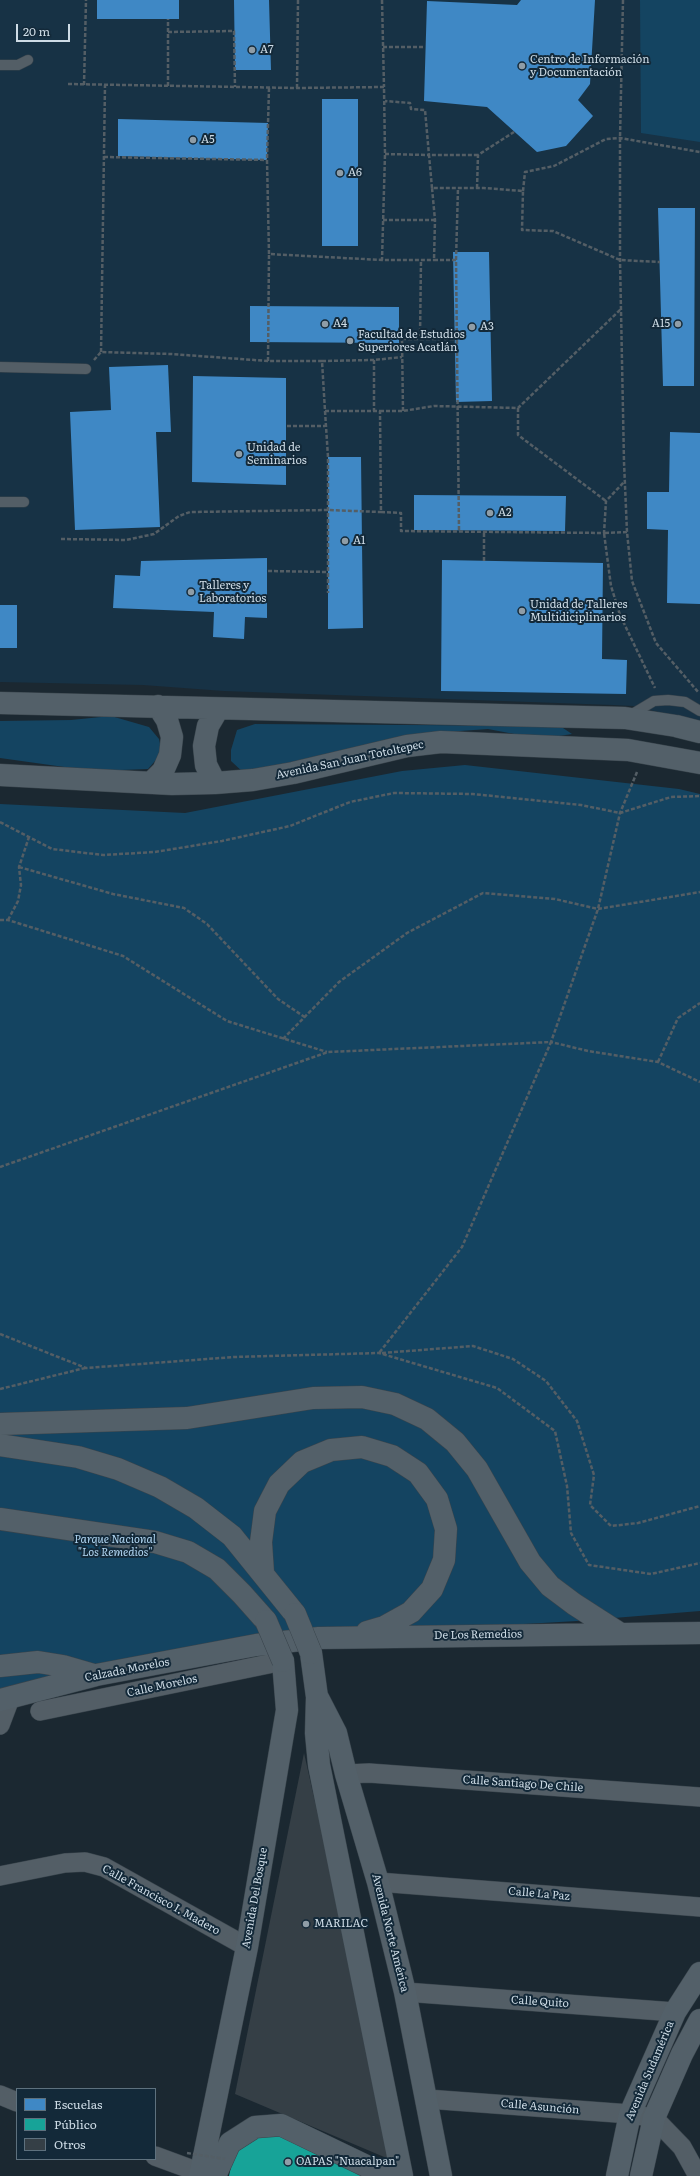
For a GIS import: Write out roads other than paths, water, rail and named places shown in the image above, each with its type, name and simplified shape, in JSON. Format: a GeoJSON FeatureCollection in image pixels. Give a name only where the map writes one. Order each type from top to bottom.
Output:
{"type":"FeatureCollection","features":[{"type":"Feature","properties":{"kind":"main road"},"geometry":{"type":"LineString","coordinates":[[0,703],[625,718],[676,726],[700,732]]}},
{"type":"Feature","properties":{"kind":"main road"},"geometry":{"type":"LineString","coordinates":[[151,783],[163,771],[170,755],[172,737],[167,720],[158,706]]}},
{"type":"Feature","properties":{"kind":"main road"},"geometry":{"type":"LineString","coordinates":[[215,783],[206,765],[204,746],[208,726],[218,709]]}},
{"type":"Feature","properties":{"kind":"main road","name":"Avenida San Juan Totoltepec"},"geometry":{"type":"LineString","coordinates":[[0,775],[151,783],[215,783],[253,780],[293,773],[408,746],[440,742],[628,750],[700,762]]}},
{"type":"Feature","properties":{"kind":"main road"},"geometry":{"type":"LineString","coordinates":[[0,1424],[187,1418],[313,1398],[362,1397],[395,1404],[427,1418],[455,1442],[477,1469],[530,1562],[550,1586],[574,1604],[620,1633]]}},
{"type":"Feature","properties":{"kind":"main road","name":"Avenida Norte América"},"geometry":{"type":"LineString","coordinates":[[0,1445],[78,1457],[118,1469],[160,1487],[196,1508],[232,1536],[263,1572],[295,1614],[311,1653],[317,1697],[316,1733],[319,1765],[402,2176]]}},
{"type":"Feature","properties":{"kind":"main road"},"geometry":{"type":"LineString","coordinates":[[263,1572],[261,1542],[265,1511],[279,1484],[302,1462],[331,1450],[362,1447],[392,1456],[418,1473],[437,1499],[446,1529],[444,1560],[432,1589],[412,1612],[384,1627],[348,1638]]}},
{"type":"Feature","properties":{"kind":"main road","name":"Avenida Del Bosque"},"geometry":{"type":"LineString","coordinates":[[0,1519],[155,1542],[188,1552],[217,1570],[242,1594],[266,1621],[283,1661],[287,1710],[210,2171]]}},
{"type":"Feature","properties":{"kind":"main road","name":"De Los Remedios"},"geometry":{"type":"LineString","coordinates":[[256,1645],[319,1638],[700,1633]]}},
{"type":"Feature","properties":{"kind":"main road","name":"Calzada Morelos"},"geometry":{"type":"LineString","coordinates":[[5,1698],[96,1676],[256,1645]]}},
{"type":"Feature","properties":{"kind":"main road"},"geometry":{"type":"LineString","coordinates":[[0,1666],[38,1662],[63,1666],[96,1676]]}},
{"type":"Feature","properties":{"kind":"main road","name":"Avenida Norte América"},"geometry":{"type":"LineString","coordinates":[[317,1697],[336,1733],[346,1774],[378,1882],[427,2099],[441,2176]]}},
{"type":"Feature","properties":{"kind":"main road","name":"Avenida Sudamérica"},"geometry":{"type":"LineString","coordinates":[[617,2176],[630,2114],[675,2012],[700,1973]]}},
{"type":"Feature","properties":{"kind":"main road","name":"Avenida Sudamérica"},"geometry":{"type":"LineString","coordinates":[[641,2176],[654,2118],[682,2054],[700,2020]]}},
{"type":"Feature","properties":{"kind":"main road"},"geometry":{"type":"LineString","coordinates":[[210,2171],[230,2143],[254,2127],[281,2125],[387,2176]]}},
{"type":"Feature","properties":{"kind":"street","name":"Calle Morelos"},"geometry":{"type":"LineString","coordinates":[[40,1711],[283,1661]]}},
{"type":"Feature","properties":{"kind":"street"},"geometry":{"type":"LineString","coordinates":[[0,1725],[5,1698]]}},
{"type":"Feature","properties":{"kind":"street","name":"Calle Santiago De Chile"},"geometry":{"type":"LineString","coordinates":[[346,1774],[377,1774],[700,1797]]}},
{"type":"Feature","properties":{"kind":"street","name":"Calle Francisco I. Madero"},"geometry":{"type":"LineString","coordinates":[[0,1876],[65,1863],[85,1862],[104,1867],[247,1948]]}},
{"type":"Feature","properties":{"kind":"street","name":"Calle La Paz"},"geometry":{"type":"LineString","coordinates":[[378,1882],[700,1907]]}},
{"type":"Feature","properties":{"kind":"street","name":"Calle Quito"},"geometry":{"type":"LineString","coordinates":[[404,1992],[675,2012]]}},
{"type":"Feature","properties":{"kind":"street"},"geometry":{"type":"LineString","coordinates":[[0,2095],[16,2102]]}},
{"type":"Feature","properties":{"kind":"street","name":"Calle Asunción"},"geometry":{"type":"LineString","coordinates":[[427,2099],[630,2114],[654,2118]]}},
{"type":"Feature","properties":{"kind":"street"},"geometry":{"type":"LineString","coordinates":[[654,2118],[682,2147],[698,2176]]}},
{"type":"Feature","properties":{"kind":"street"},"geometry":{"type":"LineString","coordinates":[[156,2156],[210,2171]]}},
{"type":"Feature","properties":{"kind":"lane"},"geometry":{"type":"LineString","coordinates":[[0,65],[18,65],[28,60]]}},
{"type":"Feature","properties":{"kind":"lane"},"geometry":{"type":"LineString","coordinates":[[0,367],[86,369]]}},
{"type":"Feature","properties":{"kind":"lane"},"geometry":{"type":"LineString","coordinates":[[0,502],[24,502]]}},
{"type":"Feature","properties":{"kind":"lane"},"geometry":{"type":"LineString","coordinates":[[625,718],[654,701],[663,700],[685,702],[700,711]]}},
{"type":"Feature","properties":{"kind":"place","name":"A7"},"geometry":{"type":"Point","coordinates":[252,50]}},
{"type":"Feature","properties":{"kind":"place","name":"Centro de Información y Documentación"},"geometry":{"type":"Point","coordinates":[522,66]}},
{"type":"Feature","properties":{"kind":"place","name":"A5"},"geometry":{"type":"Point","coordinates":[193,140]}},
{"type":"Feature","properties":{"kind":"place","name":"A6"},"geometry":{"type":"Point","coordinates":[340,173]}},
{"type":"Feature","properties":{"kind":"place","name":"A4"},"geometry":{"type":"Point","coordinates":[325,324]}},
{"type":"Feature","properties":{"kind":"place","name":"A15"},"geometry":{"type":"Point","coordinates":[678,324]}},
{"type":"Feature","properties":{"kind":"place","name":"A3"},"geometry":{"type":"Point","coordinates":[472,327]}},
{"type":"Feature","properties":{"kind":"place","name":"Facultad de Estudios Superiores Acatlán"},"geometry":{"type":"Point","coordinates":[350,341]}},
{"type":"Feature","properties":{"kind":"place","name":"Unidad de Seminarios"},"geometry":{"type":"Point","coordinates":[239,454]}},
{"type":"Feature","properties":{"kind":"place","name":"A2"},"geometry":{"type":"Point","coordinates":[490,513]}},
{"type":"Feature","properties":{"kind":"place","name":"A1"},"geometry":{"type":"Point","coordinates":[345,541]}},
{"type":"Feature","properties":{"kind":"place","name":"Talleres y Laboratorios"},"geometry":{"type":"Point","coordinates":[191,592]}},
{"type":"Feature","properties":{"kind":"place","name":"Unidad de Talleres Multidiciplinarios"},"geometry":{"type":"Point","coordinates":[522,611]}},
{"type":"Feature","properties":{"kind":"place","name":"MARILAC"},"geometry":{"type":"Point","coordinates":[306,1924]}},
{"type":"Feature","properties":{"kind":"place","name":"OAPAS \"Nuacalpan\""},"geometry":{"type":"Point","coordinates":[288,2162]}},
{"type":"Feature","properties":{"kind":"park label","name":"Parque Nacional \"Los Remedios\""},"geometry":{"type":"Point","coordinates":[115,1546]}}]}
